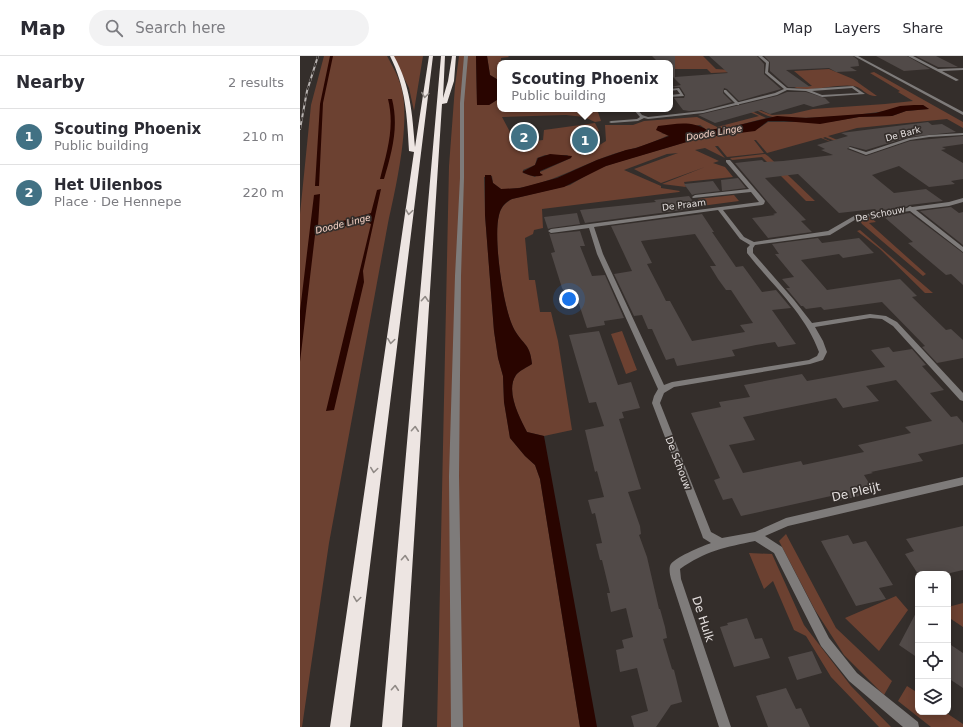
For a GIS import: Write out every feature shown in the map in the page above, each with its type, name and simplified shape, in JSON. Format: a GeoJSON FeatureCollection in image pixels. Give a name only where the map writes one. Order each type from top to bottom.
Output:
{"type":"FeatureCollection","features":[{"type":"Feature","properties":{"kind":"highway"},"geometry":{"type":"LineString","coordinates":[[392,56],[401,71],[410,101],[414,174]]}},
{"type":"Feature","properties":{"kind":"highway"},"geometry":{"type":"LineString","coordinates":[[340,727],[431,56]]}},
{"type":"Feature","properties":{"kind":"highway"},"geometry":{"type":"LineString","coordinates":[[392,727],[443,56]]}},
{"type":"Feature","properties":{"kind":"highway"},"geometry":{"type":"LineString","coordinates":[[438,125],[451,81],[454,56]]}},
{"type":"Feature","properties":{"kind":"street"},"geometry":{"type":"LineString","coordinates":[[457,727],[455,460],[458,276],[462,178],[462,103],[466,56]]}},
{"type":"Feature","properties":{"kind":"street"},"geometry":{"type":"LineString","coordinates":[[760,56],[768,63],[766,72],[786,89]]}},
{"type":"Feature","properties":{"kind":"street"},"geometry":{"type":"LineString","coordinates":[[856,56],[963,114]]}},
{"type":"Feature","properties":{"kind":"street"},"geometry":{"type":"LineString","coordinates":[[859,56],[930,96]]}},
{"type":"Feature","properties":{"kind":"street"},"geometry":{"type":"LineString","coordinates":[[910,56],[957,80]]}},
{"type":"Feature","properties":{"kind":"street"},"geometry":{"type":"LineString","coordinates":[[938,70],[963,69]]}},
{"type":"Feature","properties":{"kind":"street"},"geometry":{"type":"LineString","coordinates":[[637,112],[643,117],[656,118],[688,115],[776,94],[786,89],[807,90],[853,87],[863,94],[822,96],[807,90]]}},
{"type":"Feature","properties":{"kind":"street"},"geometry":{"type":"LineString","coordinates":[[673,90],[678,89],[682,95],[673,96]]}},
{"type":"Feature","properties":{"kind":"street"},"geometry":{"type":"LineString","coordinates":[[725,91],[738,104]]}},
{"type":"Feature","properties":{"kind":"street"},"geometry":{"type":"LineString","coordinates":[[611,122],[638,120],[643,117]]}},
{"type":"Feature","properties":{"kind":"street","name":"De Bark"},"geometry":{"type":"LineString","coordinates":[[850,148],[866,154],[909,139],[963,134]]}},
{"type":"Feature","properties":{"kind":"street","name":"De Praam"},"geometry":{"type":"LineString","coordinates":[[551,231],[762,203],[762,201],[728,161]]}},
{"type":"Feature","properties":{"kind":"street","name":"De Praam"},"geometry":{"type":"LineString","coordinates":[[695,197],[752,190]]}},
{"type":"Feature","properties":{"kind":"street","name":"De Schouw"},"geometry":{"type":"LineString","coordinates":[[754,244],[830,233],[856,217],[910,208],[949,204],[963,200]]}},
{"type":"Feature","properties":{"kind":"street"},"geometry":{"type":"LineString","coordinates":[[910,208],[963,250]]}},
{"type":"Feature","properties":{"kind":"street"},"geometry":{"type":"LineString","coordinates":[[591,226],[600,254],[662,389],[672,385],[810,362],[820,358],[823,352],[821,344],[810,326],[750,253],[750,248],[754,244],[742,238],[720,209]]}},
{"type":"Feature","properties":{"kind":"street"},"geometry":{"type":"LineString","coordinates":[[810,326],[870,316],[884,317],[895,324],[963,398]]}},
{"type":"Feature","properties":{"kind":"street","name":"De Schouw"},"geometry":{"type":"LineString","coordinates":[[662,389],[657,396],[656,403],[707,535],[721,543]]}},
{"type":"Feature","properties":{"kind":"street","name":"De Pleijt"},"geometry":{"type":"LineString","coordinates":[[756,536],[786,522],[963,481]]}},
{"type":"Feature","properties":{"kind":"street"},"geometry":{"type":"LineString","coordinates":[[721,543],[756,536],[778,550],[794,584],[825,642],[853,677],[913,727]]}},
{"type":"Feature","properties":{"kind":"street","name":"De Hulk"},"geometry":{"type":"LineString","coordinates":[[721,543],[689,557],[675,567],[676,579],[725,727]]}},
{"type":"Feature","properties":{"kind":"shaded area"},"geometry":{"type":"Polygon","coordinates":[[[324,56],[387,56],[401,85],[404,104],[404,120],[398,174],[329,543],[302,727],[300,727],[300,214],[311,105],[324,56]]]}},
{"type":"Feature","properties":{"kind":"shaded area"},"geometry":{"type":"Polygon","coordinates":[[[393,56],[423,56],[414,111],[409,88],[393,56]]]}},
{"type":"Feature","properties":{"kind":"shaded area"},"geometry":{"type":"Polygon","coordinates":[[[459,56],[476,56],[477,104],[489,105],[497,100],[497,112],[598,112],[601,121],[595,122],[584,117],[566,115],[502,117],[510,132],[519,143],[543,140],[544,130],[595,123],[599,131],[572,139],[590,151],[606,141],[605,125],[633,125],[644,121],[697,117],[717,127],[759,116],[738,107],[741,106],[766,118],[731,127],[707,130],[700,125],[661,133],[669,135],[656,141],[606,156],[550,179],[526,187],[501,189],[493,183],[492,176],[484,177],[485,215],[494,331],[498,358],[503,376],[504,402],[510,438],[525,456],[535,465],[540,479],[580,727],[437,727],[449,166],[455,86],[459,56]],[[545,155],[537,158],[535,165],[523,170],[523,173],[535,177],[540,172],[571,158],[567,155],[545,155]]]}},
{"type":"Feature","properties":{"kind":"shaded area"},"geometry":{"type":"Polygon","coordinates":[[[487,56],[509,57],[497,60],[497,79],[490,75],[487,56]]]}},
{"type":"Feature","properties":{"kind":"shaded area"},"geometry":{"type":"Polygon","coordinates":[[[657,56],[703,56],[716,69],[731,70],[734,72],[711,73],[707,69],[673,69],[673,60],[664,60],[657,56]]]}},
{"type":"Feature","properties":{"kind":"shaded area"},"geometry":{"type":"Polygon","coordinates":[[[829,69],[853,79],[877,96],[869,95],[860,88],[848,85],[815,89],[800,89],[794,87],[812,86],[794,71],[829,69]]]}},
{"type":"Feature","properties":{"kind":"shaded area"},"geometry":{"type":"Polygon","coordinates":[[[874,72],[963,122],[963,128],[947,119],[857,128],[828,136],[849,145],[848,146],[825,137],[823,138],[841,146],[821,138],[767,153],[756,140],[754,140],[764,153],[727,157],[718,146],[715,146],[725,158],[705,148],[695,150],[719,161],[713,163],[725,167],[733,177],[684,182],[686,187],[662,184],[705,167],[661,183],[634,169],[678,153],[667,154],[624,170],[661,186],[661,188],[680,191],[679,192],[542,209],[543,228],[534,230],[533,234],[525,238],[529,280],[535,280],[540,312],[551,312],[558,341],[572,430],[544,436],[527,432],[515,405],[512,389],[516,375],[532,364],[527,347],[513,327],[506,304],[500,272],[497,239],[497,226],[502,207],[512,199],[570,185],[597,169],[618,162],[700,138],[744,132],[759,128],[768,122],[829,122],[859,117],[892,116],[906,111],[929,109],[923,105],[848,116],[792,118],[773,117],[763,114],[748,106],[772,115],[791,114],[813,109],[913,101],[898,92],[900,91],[870,73],[874,72]]]}},
{"type":"Feature","properties":{"kind":"shaded area"},"geometry":{"type":"Polygon","coordinates":[[[765,154],[815,201],[806,201],[762,157],[732,160],[730,158],[765,154]]]}},
{"type":"Feature","properties":{"kind":"shaded area"},"geometry":{"type":"Polygon","coordinates":[[[734,195],[739,201],[701,206],[698,199],[734,195]]]}},
{"type":"Feature","properties":{"kind":"shaded area"},"geometry":{"type":"Polygon","coordinates":[[[870,217],[876,222],[869,223],[926,274],[923,276],[860,221],[870,217]]]}},
{"type":"Feature","properties":{"kind":"shaded area"},"geometry":{"type":"Polygon","coordinates":[[[860,230],[933,293],[925,293],[880,249],[857,231],[860,230]]]}},
{"type":"Feature","properties":{"kind":"shaded area"},"geometry":{"type":"Polygon","coordinates":[[[622,331],[637,370],[626,374],[611,334],[622,331]]]}},
{"type":"Feature","properties":{"kind":"shaded area"},"geometry":{"type":"Polygon","coordinates":[[[786,534],[836,628],[892,681],[884,695],[844,655],[815,610],[779,541],[786,534]]]}},
{"type":"Feature","properties":{"kind":"shaded area"},"geometry":{"type":"Polygon","coordinates":[[[749,553],[772,554],[804,625],[851,686],[891,727],[879,727],[831,677],[806,636],[794,630],[773,581],[764,589],[749,553]]]}},
{"type":"Feature","properties":{"kind":"shaded area"},"geometry":{"type":"Polygon","coordinates":[[[896,596],[908,610],[879,651],[845,618],[896,596]]]}},
{"type":"Feature","properties":{"kind":"shaded area"},"geometry":{"type":"Polygon","coordinates":[[[963,603],[963,627],[951,619],[951,606],[963,603]]]}},
{"type":"Feature","properties":{"kind":"shaded area"},"geometry":{"type":"Polygon","coordinates":[[[907,686],[915,691],[915,714],[898,701],[907,686]]]}},
{"type":"Feature","properties":{"kind":"shaded area"},"geometry":{"type":"Polygon","coordinates":[[[916,715],[950,715],[963,724],[963,727],[931,727],[916,715]]]}},
{"type":"Feature","properties":{"kind":"water"},"geometry":{"type":"Polygon","coordinates":[[[330,56],[333,56],[323,103],[319,186],[315,186],[320,104],[330,56]]]}},
{"type":"Feature","properties":{"kind":"water"},"geometry":{"type":"Polygon","coordinates":[[[476,56],[487,56],[490,75],[497,79],[497,100],[489,105],[477,105],[476,56]]]}},
{"type":"Feature","properties":{"kind":"water"},"geometry":{"type":"Polygon","coordinates":[[[388,99],[392,99],[394,109],[394,139],[384,179],[380,179],[389,139],[391,120],[388,99]]]}},
{"type":"Feature","properties":{"kind":"water","name":"Doode Linge"},"geometry":{"type":"Polygon","coordinates":[[[923,105],[929,109],[906,111],[892,116],[859,117],[820,124],[768,121],[755,131],[700,138],[606,166],[564,187],[512,199],[505,203],[501,210],[497,226],[497,239],[500,272],[506,304],[513,327],[527,347],[532,364],[516,375],[513,381],[513,396],[527,432],[544,436],[597,727],[580,727],[540,479],[535,465],[525,456],[510,438],[504,402],[503,376],[498,358],[494,331],[485,215],[485,175],[491,175],[493,183],[501,189],[520,188],[557,178],[597,160],[669,136],[656,130],[658,126],[689,124],[707,130],[731,127],[777,116],[806,118],[876,113],[900,106],[923,105]]]}},
{"type":"Feature","properties":{"kind":"water"},"geometry":{"type":"Polygon","coordinates":[[[550,154],[572,156],[571,158],[540,171],[543,175],[540,176],[532,176],[522,172],[535,165],[538,158],[550,154]]]}},
{"type":"Feature","properties":{"kind":"water","name":"Doode Linge"},"geometry":{"type":"Polygon","coordinates":[[[381,189],[363,271],[364,282],[334,410],[326,411],[371,224],[363,221],[315,235],[300,362],[300,311],[314,195],[320,194],[318,226],[321,227],[371,213],[377,190],[381,189]]]}},
{"type":"Feature","properties":{"kind":"building"},"geometry":{"type":"Polygon","coordinates":[[[652,56],[675,56],[675,77],[728,73],[709,56],[757,56],[764,64],[764,74],[781,89],[739,101],[727,89],[724,88],[723,93],[732,102],[703,110],[683,110],[674,98],[684,98],[685,95],[680,87],[673,87],[681,85],[673,77],[673,60],[656,60],[652,56]]]}},
{"type":"Feature","properties":{"kind":"building"},"geometry":{"type":"Polygon","coordinates":[[[764,56],[853,56],[858,60],[859,66],[850,67],[857,71],[836,72],[829,68],[786,70],[810,87],[788,87],[770,71],[770,62],[764,56]]]}},
{"type":"Feature","properties":{"kind":"building"},"geometry":{"type":"Polygon","coordinates":[[[876,56],[907,56],[930,69],[904,71],[876,56]]]}},
{"type":"Feature","properties":{"kind":"building"},"geometry":{"type":"Polygon","coordinates":[[[916,56],[936,56],[958,67],[938,67],[916,56]]]}},
{"type":"Feature","properties":{"kind":"building"},"geometry":{"type":"Polygon","coordinates":[[[787,92],[806,92],[825,98],[830,103],[813,107],[804,104],[770,114],[761,110],[715,123],[698,115],[777,96],[787,92]]]}},
{"type":"Feature","properties":{"kind":"building"},"geometry":{"type":"Polygon","coordinates":[[[928,122],[932,125],[942,124],[956,132],[909,137],[866,150],[850,146],[847,149],[866,156],[910,141],[963,136],[963,144],[942,147],[946,149],[941,150],[963,163],[963,179],[951,181],[955,184],[929,187],[899,166],[872,175],[894,193],[926,189],[943,201],[877,211],[875,209],[839,213],[798,174],[765,178],[806,220],[801,221],[812,232],[768,238],[752,218],[775,215],[773,214],[777,213],[735,163],[762,160],[764,162],[783,161],[833,155],[821,150],[825,149],[817,145],[848,136],[841,133],[928,122]]]}},
{"type":"Feature","properties":{"kind":"building"},"geometry":{"type":"Polygon","coordinates":[[[738,178],[746,188],[722,191],[721,180],[738,178]]]}},
{"type":"Feature","properties":{"kind":"building"},"geometry":{"type":"Polygon","coordinates":[[[713,181],[720,191],[692,195],[684,184],[713,181]]]}},
{"type":"Feature","properties":{"kind":"building"},"geometry":{"type":"Polygon","coordinates":[[[689,196],[698,208],[585,223],[580,210],[656,202],[654,200],[689,196]]]}},
{"type":"Feature","properties":{"kind":"building"},"geometry":{"type":"Polygon","coordinates":[[[951,207],[959,213],[963,212],[963,245],[920,211],[951,207]]]}},
{"type":"Feature","properties":{"kind":"building"},"geometry":{"type":"Polygon","coordinates":[[[577,213],[580,224],[548,229],[544,217],[577,213]]]}},
{"type":"Feature","properties":{"kind":"building"},"geometry":{"type":"Polygon","coordinates":[[[910,213],[963,253],[963,285],[951,274],[946,275],[908,243],[913,242],[883,216],[910,213]]]}},
{"type":"Feature","properties":{"kind":"building"},"geometry":{"type":"Polygon","coordinates":[[[702,214],[714,232],[712,232],[736,267],[743,266],[762,292],[776,290],[791,308],[772,310],[796,344],[778,347],[775,342],[756,345],[732,350],[735,356],[677,366],[674,358],[666,360],[652,329],[648,329],[642,315],[634,316],[614,274],[632,271],[611,226],[702,214]],[[695,234],[641,241],[652,263],[647,264],[666,301],[670,301],[692,341],[745,332],[740,325],[753,323],[731,290],[726,290],[710,266],[716,266],[695,234]]]}},
{"type":"Feature","properties":{"kind":"building"},"geometry":{"type":"Polygon","coordinates":[[[580,231],[585,246],[580,246],[592,276],[605,275],[624,318],[604,321],[605,325],[587,328],[578,301],[571,302],[569,295],[567,295],[562,288],[551,253],[555,252],[549,233],[580,231]]]}},
{"type":"Feature","properties":{"kind":"building"},"geometry":{"type":"Polygon","coordinates":[[[818,238],[822,243],[859,238],[874,253],[843,258],[839,254],[801,260],[827,290],[900,279],[917,296],[912,297],[946,330],[951,329],[963,340],[963,358],[937,363],[922,347],[925,346],[882,302],[824,310],[821,307],[806,309],[801,306],[786,288],[790,288],[782,279],[794,277],[775,254],[779,254],[772,244],[818,238]]]}},
{"type":"Feature","properties":{"kind":"building"},"geometry":{"type":"Polygon","coordinates":[[[599,331],[618,385],[631,382],[640,408],[622,412],[624,418],[619,419],[641,489],[628,492],[640,526],[641,534],[639,535],[647,557],[659,609],[665,627],[667,638],[663,639],[672,669],[674,670],[682,702],[671,705],[656,727],[634,727],[631,716],[648,711],[637,668],[620,672],[616,650],[624,648],[622,640],[633,637],[626,608],[611,612],[607,593],[610,593],[602,560],[600,560],[596,544],[602,543],[595,513],[592,514],[588,500],[604,497],[597,471],[595,472],[585,430],[604,426],[596,402],[589,403],[569,335],[599,331]]]}},
{"type":"Feature","properties":{"kind":"building"},"geometry":{"type":"Polygon","coordinates":[[[889,347],[893,352],[912,349],[926,365],[922,366],[944,390],[930,393],[951,417],[957,416],[963,423],[963,444],[918,454],[923,461],[871,472],[873,473],[864,475],[875,493],[834,502],[831,496],[741,516],[732,498],[723,500],[714,480],[720,478],[691,413],[721,407],[719,402],[750,397],[744,385],[802,374],[807,381],[885,367],[871,350],[889,347]],[[896,380],[866,386],[879,401],[843,408],[836,398],[743,417],[755,440],[729,445],[743,473],[801,461],[803,465],[864,452],[858,445],[911,433],[905,427],[932,421],[896,380]]]}},
{"type":"Feature","properties":{"kind":"building"},"geometry":{"type":"Polygon","coordinates":[[[963,526],[963,570],[951,573],[951,571],[916,571],[905,554],[914,551],[906,539],[963,526]]]}},
{"type":"Feature","properties":{"kind":"building"},"geometry":{"type":"Polygon","coordinates":[[[848,535],[853,544],[866,541],[893,585],[879,588],[886,599],[856,606],[821,541],[848,535]]]}},
{"type":"Feature","properties":{"kind":"building"},"geometry":{"type":"Polygon","coordinates":[[[915,615],[915,656],[899,645],[915,615]]]}},
{"type":"Feature","properties":{"kind":"building"},"geometry":{"type":"Polygon","coordinates":[[[747,618],[755,639],[762,638],[770,658],[734,667],[720,627],[728,625],[727,623],[747,618]]]}},
{"type":"Feature","properties":{"kind":"building"},"geometry":{"type":"Polygon","coordinates":[[[951,645],[963,653],[963,688],[951,680],[951,645]]]}},
{"type":"Feature","properties":{"kind":"building"},"geometry":{"type":"Polygon","coordinates":[[[812,651],[822,673],[797,680],[788,657],[812,651]]]}},
{"type":"Feature","properties":{"kind":"building"},"geometry":{"type":"Polygon","coordinates":[[[786,688],[796,709],[801,708],[810,727],[768,727],[756,696],[786,688]]]}},
{"type":"Feature","properties":{"kind":"railway"},"geometry":{"type":"LineString","coordinates":[[300,129],[307,91],[318,56]]}},
{"type":"Feature","properties":{"kind":"place","name":"Het Uilenbos"},"geometry":{"type":"Point","coordinates":[524,137]}},
{"type":"Feature","properties":{"kind":"place","name":"Scouting Phoenix"},"geometry":{"type":"Point","coordinates":[585,140]}}]}
